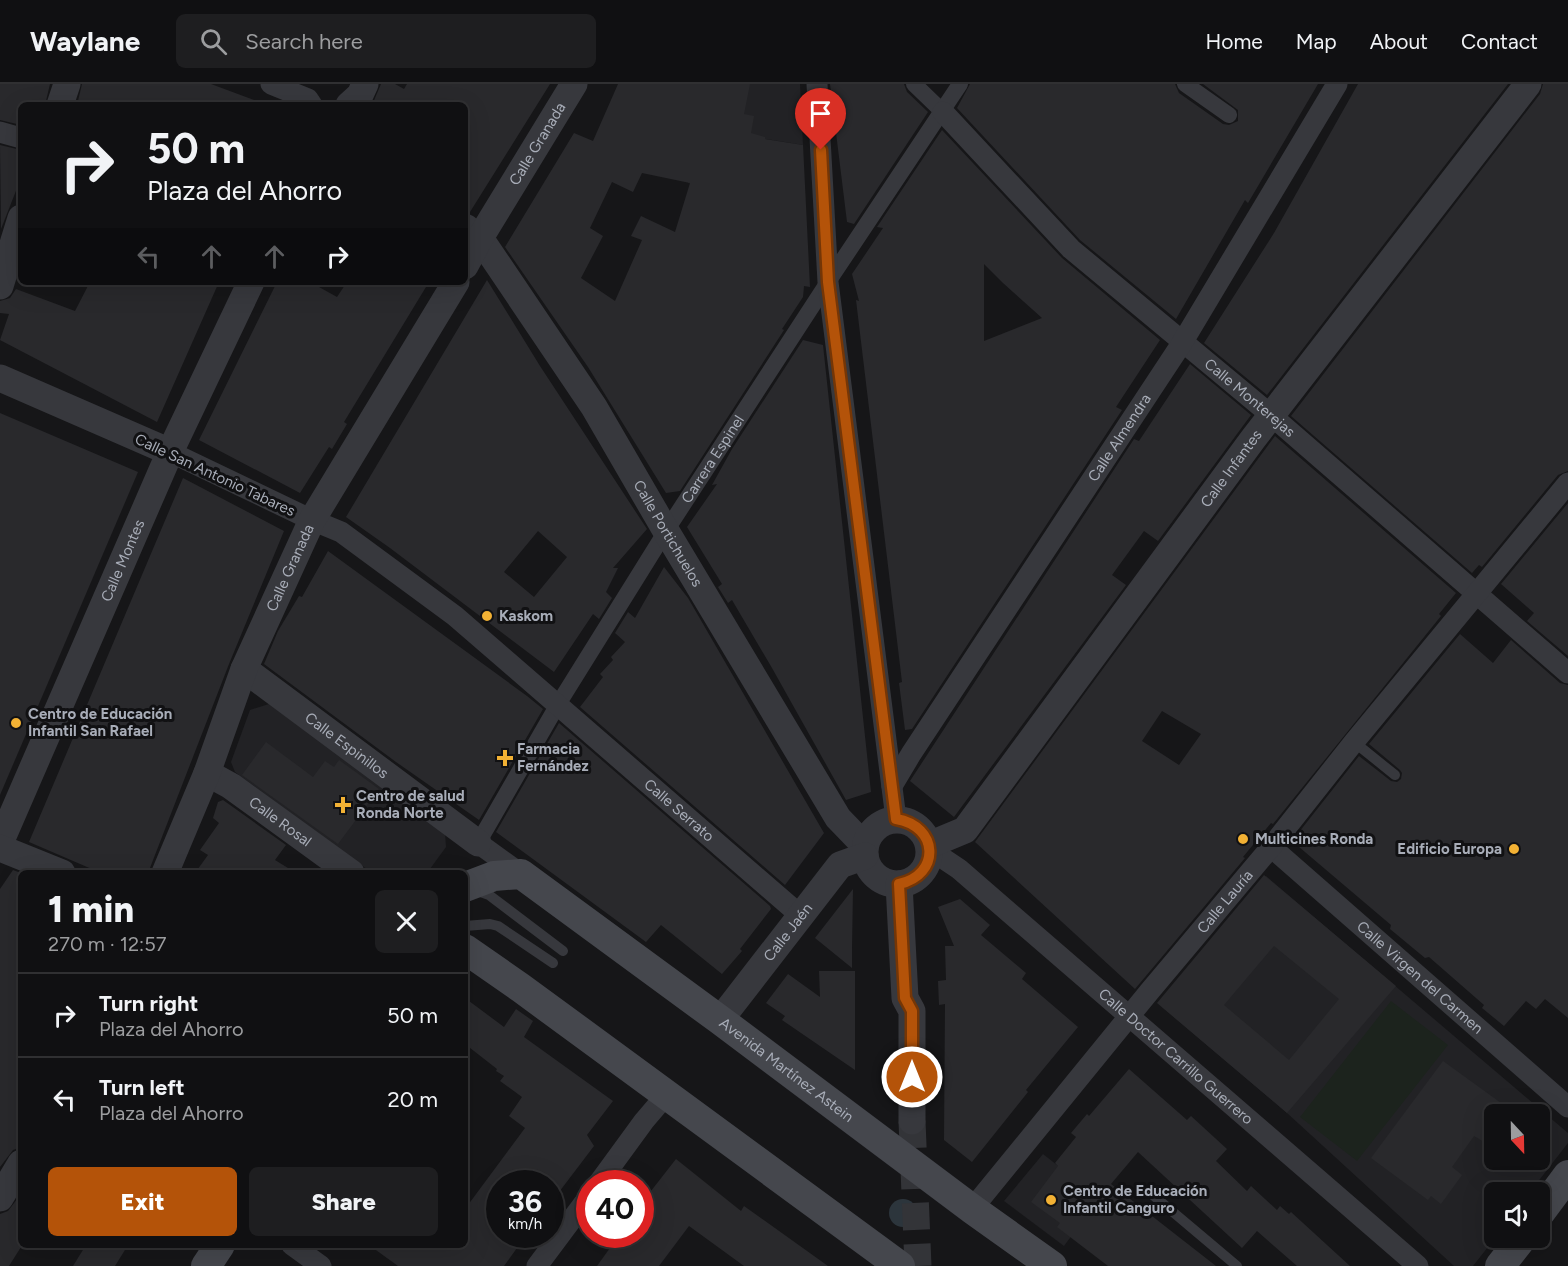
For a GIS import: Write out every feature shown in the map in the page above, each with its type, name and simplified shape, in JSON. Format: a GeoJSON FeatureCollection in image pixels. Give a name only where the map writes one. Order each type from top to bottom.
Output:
{"type":"FeatureCollection","features":[{"type":"Feature","properties":{"kind":"main road"},"geometry":{"type":"LineString","coordinates":[[468,887],[494,876],[521,874]]}},
{"type":"Feature","properties":{"kind":"main road","name":"Avenida Martínez Astein"},"geometry":{"type":"LineString","coordinates":[[521,874],[1052,1266]]}},
{"type":"Feature","properties":{"kind":"main road"},"geometry":{"type":"LineString","coordinates":[[468,944],[900,1266]]}},
{"type":"Feature","properties":{"kind":"main road"},"geometry":{"type":"LineString","coordinates":[[1550,1199],[1568,1175]]}},
{"type":"Feature","properties":{"kind":"main road"},"geometry":{"type":"LineString","coordinates":[[206,1266],[218,1248]]}},
{"type":"Feature","properties":{"kind":"main road"},"geometry":{"type":"LineString","coordinates":[[1500,1266],[1514,1248]]}},
{"type":"Feature","properties":{"kind":"street"},"geometry":{"type":"LineString","coordinates":[[61,102],[67,84]]}},
{"type":"Feature","properties":{"kind":"street"},"geometry":{"type":"LineString","coordinates":[[271,84],[310,96]]}},
{"type":"Feature","properties":{"kind":"street"},"geometry":{"type":"LineString","coordinates":[[352,102],[360,95],[365,84]]}},
{"type":"Feature","properties":{"kind":"street","name":"Calle Granada"},"geometry":{"type":"LineString","coordinates":[[468,254],[473,232],[574,84]]}},
{"type":"Feature","properties":{"kind":"street"},"geometry":{"type":"LineString","coordinates":[[817,84],[828,282],[896,819]]}},
{"type":"Feature","properties":{"kind":"street"},"geometry":{"type":"LineString","coordinates":[[914,84],[943,112]]}},
{"type":"Feature","properties":{"kind":"street","name":"Carrera Espinel"},"geometry":{"type":"LineString","coordinates":[[478,843],[557,706],[666,531],[960,84]]}},
{"type":"Feature","properties":{"kind":"street"},"geometry":{"type":"LineString","coordinates":[[1185,84],[1229,115]]}},
{"type":"Feature","properties":{"kind":"street","name":"Calle Almendra"},"geometry":{"type":"LineString","coordinates":[[892,786],[1182,343],[1337,84]]}},
{"type":"Feature","properties":{"kind":"street","name":"Calle Infantes"},"geometry":{"type":"LineString","coordinates":[[929,851],[965,830],[1272,416],[1528,84]]}},
{"type":"Feature","properties":{"kind":"street","name":"Calle Monterejas"},"geometry":{"type":"LineString","coordinates":[[943,112],[1071,249],[1272,416],[1568,673]]}},
{"type":"Feature","properties":{"kind":"street"},"geometry":{"type":"LineString","coordinates":[[0,132],[18,137]]}},
{"type":"Feature","properties":{"kind":"street"},"geometry":{"type":"LineString","coordinates":[[0,286],[15,227]]}},
{"type":"Feature","properties":{"kind":"street","name":"Calle Portichuelos"},"geometry":{"type":"LineString","coordinates":[[473,232],[594,407],[838,818],[865,851]]}},
{"type":"Feature","properties":{"kind":"street","name":"Calle Montes"},"geometry":{"type":"LineString","coordinates":[[0,845],[170,452],[250,285]]}},
{"type":"Feature","properties":{"kind":"street","name":"Calle Granada"},"geometry":{"type":"LineString","coordinates":[[166,870],[207,773],[244,669],[312,520],[454,285]]}},
{"type":"Feature","properties":{"kind":"street","name":"Calle San Antonio Tabares"},"geometry":{"type":"LineString","coordinates":[[0,378],[170,452],[341,532],[455,616],[557,706]]}},
{"type":"Feature","properties":{"kind":"street","name":"Calle Lauría"},"geometry":{"type":"LineString","coordinates":[[972,1209],[1271,848],[1354,742],[1568,483]]}},
{"type":"Feature","properties":{"kind":"street","name":"Calle Espinillos"},"geometry":{"type":"LineString","coordinates":[[244,669],[478,843]]}},
{"type":"Feature","properties":{"kind":"street","name":"Calle Serrato"},"geometry":{"type":"LineString","coordinates":[[557,706],[800,915]]}},
{"type":"Feature","properties":{"kind":"street","name":"Calle Rosal"},"geometry":{"type":"LineString","coordinates":[[207,773],[231,786],[347,870]]}},
{"type":"Feature","properties":{"kind":"street"},"geometry":{"type":"LineString","coordinates":[[896,819],[917,826],[925,834],[929,851],[922,872],[916,878],[899,884],[880,880],[873,874],[868,866],[865,851],[868,836],[876,827],[885,821],[896,819]]}},
{"type":"Feature","properties":{"kind":"street","name":"Avenida Martínez Astein"},"geometry":{"type":"LineString","coordinates":[[478,843],[521,874]]}},
{"type":"Feature","properties":{"kind":"street"},"geometry":{"type":"LineString","coordinates":[[0,845],[55,870]]}},
{"type":"Feature","properties":{"kind":"street","name":"Calle Virgen del Carmen"},"geometry":{"type":"LineString","coordinates":[[1271,848],[1568,1107]]}},
{"type":"Feature","properties":{"kind":"street","name":"Calle Jaén"},"geometry":{"type":"LineString","coordinates":[[720,1020],[840,865],[865,851]]}},
{"type":"Feature","properties":{"kind":"street","name":"Calle Doctor Carrillo Guerrero"},"geometry":{"type":"LineString","coordinates":[[929,851],[959,869],[1418,1266]]}},
{"type":"Feature","properties":{"kind":"street"},"geometry":{"type":"LineString","coordinates":[[899,884],[905,998],[912,1011],[912,1121]]}},
{"type":"Feature","properties":{"kind":"street"},"geometry":{"type":"LineString","coordinates":[[608,1170],[667,1094]]}},
{"type":"Feature","properties":{"kind":"street"},"geometry":{"type":"LineString","coordinates":[[0,1198],[18,1169]]}},
{"type":"Feature","properties":{"kind":"street"},"geometry":{"type":"LineString","coordinates":[[537,1266],[576,1214]]}},
{"type":"Feature","properties":{"kind":"street"},"geometry":{"type":"LineString","coordinates":[[296,1248],[321,1266]]}},
{"type":"Feature","properties":{"kind":"lane"},"geometry":{"type":"LineString","coordinates":[[1354,742],[1395,775]]}},
{"type":"Feature","properties":{"kind":"lane"},"geometry":{"type":"LineString","coordinates":[[468,889],[489,895],[563,951]]}},
{"type":"Feature","properties":{"kind":"lane"},"geometry":{"type":"LineString","coordinates":[[468,942],[490,924],[553,963]]}},
{"type":"Feature","properties":{"kind":"lane"},"geometry":{"type":"LineString","coordinates":[[1148,1191],[1237,1266]]}},
{"type":"Feature","properties":{"kind":"shaded area"},"geometry":{"type":"Polygon","coordinates":[[[673,84],[800,84],[803,145],[766,139],[732,193],[688,183],[696,123],[673,84]]]}},
{"type":"Feature","properties":{"kind":"shaded area","name":"Centro de salud Ronda Norte"},"geometry":{"type":"Polygon","coordinates":[[[269,704],[445,833],[446,847],[429,870],[368,870],[235,772],[231,762],[250,710],[269,704]]]}},
{"type":"Feature","properties":{"kind":"shaded area"},"geometry":{"type":"Polygon","coordinates":[[[1266,876],[1534,1104],[1484,1104],[1484,1170],[1547,1170],[1538,1182],[1484,1182],[1484,1248],[1487,1248],[1473,1266],[1454,1266],[1287,1113],[1162,1007],[1266,876]]]}},
{"type":"Feature","properties":{"kind":"shaded area"},"geometry":{"type":"Polygon","coordinates":[[[1391,1001],[1448,1045],[1357,1161],[1300,1117],[1391,1001]]]}},
{"type":"Feature","properties":{"kind":"shaded area"},"geometry":{"type":"Polygon","coordinates":[[[1550,1118],[1568,1133],[1568,1143],[1550,1166],[1550,1118]]]}},
{"type":"Feature","properties":{"kind":"shaded area","name":"Centro de Educación Infantil Canguro"},"geometry":{"type":"Polygon","coordinates":[[[1043,1154],[1062,1169],[1075,1231],[1064,1246],[1004,1201],[1043,1154]]]}},
{"type":"Feature","properties":{"kind":"shaded area"},"geometry":{"type":"Polygon","coordinates":[[[903,1199],[913,1203],[917,1213],[913,1223],[903,1227],[893,1223],[889,1213],[893,1203],[903,1199]]]}},
{"type":"Feature","properties":{"kind":"building"},"geometry":{"type":"Polygon","coordinates":[[[0,84],[50,84],[46,102],[18,102],[18,124],[0,120],[0,84]]]}},
{"type":"Feature","properties":{"kind":"building"},"geometry":{"type":"Polygon","coordinates":[[[82,84],[211,84],[259,102],[78,102],[82,84]]]}},
{"type":"Feature","properties":{"kind":"building"},"geometry":{"type":"Polygon","coordinates":[[[381,84],[395,84],[404,89],[407,84],[550,84],[470,212],[468,212],[468,102],[373,102],[381,84]]]}},
{"type":"Feature","properties":{"kind":"building"},"geometry":{"type":"Polygon","coordinates":[[[618,84],[750,84],[744,114],[754,116],[751,133],[765,137],[765,139],[803,145],[810,287],[804,286],[803,297],[782,329],[784,330],[680,491],[666,493],[588,367],[505,247],[574,133],[593,141],[618,84]],[[642,173],[633,192],[612,182],[590,228],[603,236],[581,278],[615,301],[642,240],[631,236],[641,216],[675,232],[690,183],[642,173]]]}},
{"type":"Feature","properties":{"kind":"building"},"geometry":{"type":"Polygon","coordinates":[[[830,84],[904,84],[907,92],[928,112],[854,224],[847,222],[830,84]]]}},
{"type":"Feature","properties":{"kind":"building"},"geometry":{"type":"Polygon","coordinates":[[[970,84],[1175,84],[1179,93],[1223,124],[1229,125],[1238,121],[1238,110],[1203,84],[1318,84],[1248,203],[1245,200],[1176,319],[1080,240],[957,108],[970,84]]]}},
{"type":"Feature","properties":{"kind":"building"},"geometry":{"type":"Polygon","coordinates":[[[1358,84],[1508,84],[1267,395],[1204,343],[1274,233],[1358,84]]]}},
{"type":"Feature","properties":{"kind":"building"},"geometry":{"type":"Polygon","coordinates":[[[1543,84],[1568,84],[1568,471],[1558,475],[1482,567],[1479,565],[1472,573],[1291,416],[1540,94],[1543,84]]]}},
{"type":"Feature","properties":{"kind":"building"},"geometry":{"type":"Polygon","coordinates":[[[942,130],[1062,258],[1160,340],[1116,407],[1122,410],[912,729],[905,730],[899,683],[902,682],[856,300],[859,301],[852,274],[883,228],[877,227],[942,130]],[[984,264],[984,341],[1042,318],[984,264]]]}},
{"type":"Feature","properties":{"kind":"building"},"geometry":{"type":"Polygon","coordinates":[[[0,145],[18,149],[18,186],[1,229],[0,145]]]}},
{"type":"Feature","properties":{"kind":"building"},"geometry":{"type":"Polygon","coordinates":[[[487,280],[540,366],[647,529],[613,568],[618,568],[606,592],[612,598],[599,619],[593,614],[554,672],[346,517],[487,280]],[[538,531],[504,572],[534,597],[567,557],[538,531]]]}},
{"type":"Feature","properties":{"kind":"building"},"geometry":{"type":"Polygon","coordinates":[[[88,285],[218,285],[157,422],[0,340],[9,314],[0,313],[0,301],[10,298],[16,289],[75,311],[88,285]]]}},
{"type":"Feature","properties":{"kind":"building"},"geometry":{"type":"Polygon","coordinates":[[[276,285],[315,285],[337,297],[345,285],[427,285],[344,422],[347,424],[332,449],[329,447],[300,493],[199,440],[276,285]]]}},
{"type":"Feature","properties":{"kind":"building"},"geometry":{"type":"Polygon","coordinates":[[[803,340],[823,345],[871,792],[846,800],[732,600],[728,603],[718,587],[722,584],[687,527],[717,484],[712,485],[732,449],[803,340]]]}},
{"type":"Feature","properties":{"kind":"building"},"geometry":{"type":"Polygon","coordinates":[[[1190,364],[1251,415],[1158,541],[1144,531],[1112,575],[1126,585],[954,817],[910,781],[1134,439],[1139,441],[1190,364]]]}},
{"type":"Feature","properties":{"kind":"building"},"geometry":{"type":"Polygon","coordinates":[[[0,413],[138,472],[0,795],[0,413]]]}},
{"type":"Feature","properties":{"kind":"building"},"geometry":{"type":"Polygon","coordinates":[[[1275,436],[1456,593],[1439,614],[1441,616],[1273,824],[1271,823],[1243,857],[1245,858],[1135,989],[975,842],[1275,436]],[[1162,711],[1142,741],[1179,765],[1201,734],[1162,711]]]}},
{"type":"Feature","properties":{"kind":"building"},"geometry":{"type":"Polygon","coordinates":[[[183,478],[284,531],[229,664],[149,870],[94,870],[29,842],[183,478]]]}},
{"type":"Feature","properties":{"kind":"building"},"geometry":{"type":"Polygon","coordinates":[[[1568,503],[1568,656],[1527,621],[1534,613],[1501,584],[1568,503]]]}},
{"type":"Feature","properties":{"kind":"building"},"geometry":{"type":"Polygon","coordinates":[[[328,551],[543,709],[479,820],[264,664],[278,631],[299,596],[302,597],[328,551]]]}},
{"type":"Feature","properties":{"kind":"building"},"geometry":{"type":"Polygon","coordinates":[[[664,567],[688,598],[824,833],[785,885],[580,707],[603,677],[600,674],[613,660],[611,657],[625,642],[615,633],[628,612],[635,618],[664,567]]]}},
{"type":"Feature","properties":{"kind":"building"},"geometry":{"type":"Polygon","coordinates":[[[1460,634],[1493,663],[1511,640],[1560,683],[1568,685],[1568,1018],[1545,999],[1536,1009],[1526,1001],[1504,1026],[1482,1008],[1484,1005],[1429,957],[1425,958],[1390,929],[1391,925],[1292,841],[1359,756],[1391,781],[1397,782],[1401,779],[1400,770],[1369,744],[1460,634]]]}},
{"type":"Feature","properties":{"kind":"building"},"geometry":{"type":"Polygon","coordinates":[[[559,723],[770,906],[771,909],[740,949],[742,951],[722,974],[661,925],[646,942],[496,832],[559,723]]]}},
{"type":"Feature","properties":{"kind":"building"},"geometry":{"type":"Polygon","coordinates":[[[266,742],[313,777],[325,761],[334,767],[339,760],[379,789],[338,844],[242,775],[266,742]]]}},
{"type":"Feature","properties":{"kind":"building"},"geometry":{"type":"Polygon","coordinates":[[[223,800],[286,845],[275,860],[291,870],[197,870],[208,855],[200,850],[219,823],[213,818],[218,802],[223,800]]]}},
{"type":"Feature","properties":{"kind":"building"},"geometry":{"type":"Polygon","coordinates":[[[13,870],[18,872],[18,1148],[13,1150],[0,1167],[0,889],[13,870]]]}},
{"type":"Feature","properties":{"kind":"building"},"geometry":{"type":"Polygon","coordinates":[[[1264,875],[1396,986],[1287,1113],[1157,1003],[1264,875]],[[1274,946],[1224,1005],[1289,1060],[1339,999],[1274,946]]]}},
{"type":"Feature","properties":{"kind":"building"},"geometry":{"type":"Polygon","coordinates":[[[853,889],[852,948],[852,968],[815,938],[853,889]]]}},
{"type":"Feature","properties":{"kind":"building"},"geometry":{"type":"Polygon","coordinates":[[[960,899],[990,925],[981,935],[1026,973],[1022,979],[1078,1027],[1026,1090],[1028,1092],[972,1162],[944,1140],[945,1004],[939,1005],[938,981],[946,980],[945,946],[954,946],[938,907],[960,899]]]}},
{"type":"Feature","properties":{"kind":"building"},"geometry":{"type":"Polygon","coordinates":[[[819,971],[855,971],[855,1070],[782,1020],[785,1016],[766,1003],[788,974],[820,997],[819,971]]]}},
{"type":"Feature","properties":{"kind":"building"},"geometry":{"type":"Polygon","coordinates":[[[468,1000],[504,1027],[516,1009],[533,1021],[524,1037],[613,1101],[587,1135],[594,1146],[564,1186],[564,1170],[494,1170],[525,1128],[509,1116],[522,1097],[500,1081],[504,1076],[496,1071],[497,1069],[468,1046],[468,1000]]]}},
{"type":"Feature","properties":{"kind":"building"},"geometry":{"type":"Polygon","coordinates":[[[1443,1061],[1501,1103],[1484,1104],[1484,1142],[1474,1136],[1452,1167],[1462,1175],[1441,1204],[1431,1196],[1428,1200],[1371,1158],[1443,1061]]]}},
{"type":"Feature","properties":{"kind":"building"},"geometry":{"type":"Polygon","coordinates":[[[1129,1069],[1187,1120],[1191,1116],[1227,1149],[1216,1161],[1247,1191],[1251,1186],[1277,1210],[1280,1206],[1289,1214],[1291,1212],[1350,1266],[1297,1266],[1257,1231],[1242,1248],[1138,1152],[1111,1184],[1216,1266],[1108,1266],[1057,1227],[1060,1223],[1031,1202],[1058,1166],[1055,1163],[1076,1137],[1071,1133],[1087,1114],[1089,1116],[1129,1069]]]}},
{"type":"Feature","properties":{"kind":"building"},"geometry":{"type":"Polygon","coordinates":[[[676,1159],[741,1211],[744,1206],[828,1266],[744,1266],[689,1226],[659,1266],[597,1266],[610,1248],[654,1248],[654,1187],[676,1159]]]}},
{"type":"Feature","properties":{"kind":"building"},"geometry":{"type":"Polygon","coordinates":[[[486,1181],[486,1248],[517,1248],[504,1266],[398,1266],[373,1248],[468,1248],[468,1205],[486,1181]]]}},
{"type":"Feature","properties":{"kind":"building"},"geometry":{"type":"Polygon","coordinates":[[[18,1198],[18,1248],[20,1248],[9,1266],[0,1266],[0,1214],[8,1211],[18,1198]]]}},
{"type":"Feature","properties":{"kind":"building"},"geometry":{"type":"Polygon","coordinates":[[[84,1248],[126,1248],[115,1266],[73,1266],[84,1248]]]}},
{"type":"Feature","properties":{"kind":"tunnel"},"geometry":{"type":"LineString","coordinates":[[912,1121],[918,1266]]}},
{"type":"Feature","properties":{"kind":"place","name":"Kaskom"},"geometry":{"type":"Point","coordinates":[487,616]}},
{"type":"Feature","properties":{"kind":"place","name":"Centro de Educación Infantil San Rafael"},"geometry":{"type":"Point","coordinates":[16,723]}},
{"type":"Feature","properties":{"kind":"place","name":"Farmacia Fernández"},"geometry":{"type":"Point","coordinates":[505,758]}},
{"type":"Feature","properties":{"kind":"place","name":"Centro de salud Ronda Norte"},"geometry":{"type":"Point","coordinates":[343,805]}},
{"type":"Feature","properties":{"kind":"place","name":"Multicines Ronda"},"geometry":{"type":"Point","coordinates":[1243,839]}},
{"type":"Feature","properties":{"kind":"place","name":"Edificio Europa"},"geometry":{"type":"Point","coordinates":[1514,849]}},
{"type":"Feature","properties":{"kind":"place","name":"Centro de Educación Infantil Canguro"},"geometry":{"type":"Point","coordinates":[1051,1200]}},
{"type":"Feature","properties":{"kind":"route"},"geometry":{"type":"LineString","coordinates":[[821,150],[828,282],[896,819],[917,826],[925,834],[929,845],[929,856],[922,872],[916,878],[899,884],[905,998],[912,1011],[912,1077]]}}]}
